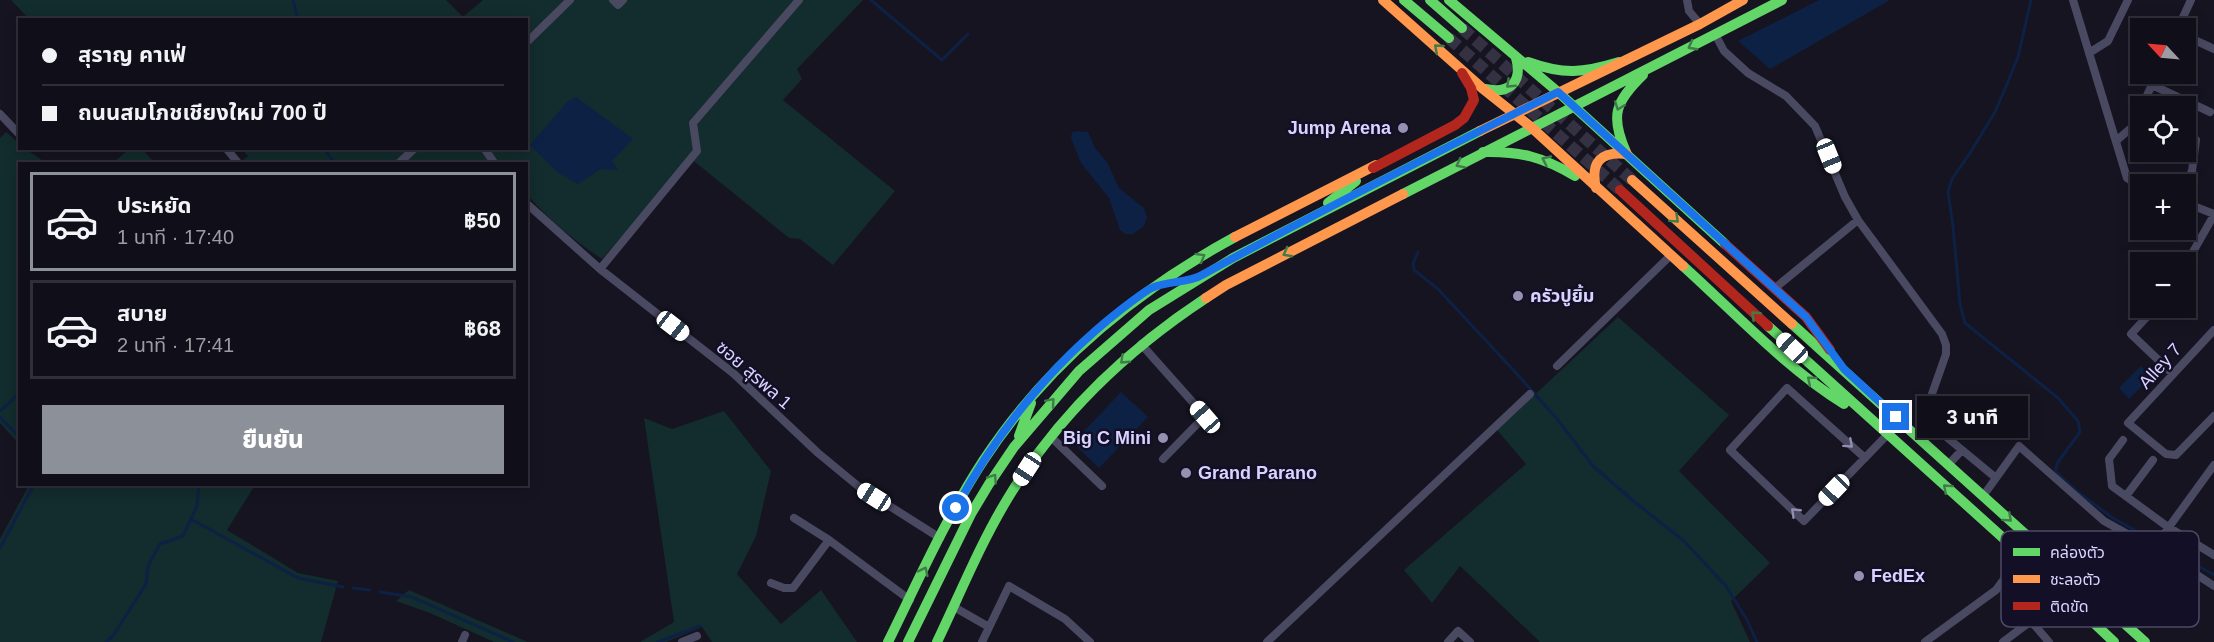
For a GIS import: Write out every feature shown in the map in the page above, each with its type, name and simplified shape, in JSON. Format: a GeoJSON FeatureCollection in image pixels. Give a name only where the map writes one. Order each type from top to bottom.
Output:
{"type":"FeatureCollection","features":[{"type":"Feature","properties":{"kind":"main road"},"geometry":{"type":"LineString","coordinates":[[1383,0],[1482,88],[1530,127],[1774,350],[1826,393],[1860,411]]}},
{"type":"Feature","properties":{"kind":"main road"},"geometry":{"type":"LineString","coordinates":[[1404,0],[1449,38]]}},
{"type":"Feature","properties":{"kind":"main road"},"geometry":{"type":"LineString","coordinates":[[1430,0],[1462,28]]}},
{"type":"Feature","properties":{"kind":"main road"},"geometry":{"type":"LineString","coordinates":[[1449,0],[1573,105],[1775,288],[1806,317],[1844,369]]}},
{"type":"Feature","properties":{"kind":"main road"},"geometry":{"type":"LineString","coordinates":[[908,642],[971,514],[1014,447],[1059,393],[1100,352],[1149,310],[1199,277],[1309,218],[1558,92],[1700,24],[1743,0]]}},
{"type":"Feature","properties":{"kind":"main road"},"geometry":{"type":"LineString","coordinates":[[937,642],[1007,500],[1051,437],[1092,391],[1141,344],[1194,305],[1227,285],[1530,127],[1782,0]]}},
{"type":"Feature","properties":{"kind":"main road"},"geometry":{"type":"LineString","coordinates":[[1482,88],[1497,92],[1511,86],[1519,73],[1520,67],[1516,58]]}},
{"type":"Feature","properties":{"kind":"main road"},"geometry":{"type":"LineString","coordinates":[[1516,58],[1542,68],[1561,72],[1586,72],[1619,62]]}},
{"type":"Feature","properties":{"kind":"main road"},"geometry":{"type":"LineString","coordinates":[[888,642],[983,461],[1035,393],[1084,342],[1109,319],[1153,287],[1199,258],[1464,118],[1474,100],[1471,88],[1458,67]]}},
{"type":"Feature","properties":{"kind":"main road"},"geometry":{"type":"LineString","coordinates":[[1627,154],[1616,129],[1617,105],[1631,86],[1652,67]]}},
{"type":"Feature","properties":{"kind":"main road"},"geometry":{"type":"LineString","coordinates":[[1483,152],[1503,151],[1535,155],[1553,162],[1597,189]]}},
{"type":"Feature","properties":{"kind":"main road"},"geometry":{"type":"LineString","coordinates":[[1597,189],[1593,175],[1601,158],[1612,153],[1627,154]]}},
{"type":"Feature","properties":{"kind":"main road"},"geometry":{"type":"LineString","coordinates":[[1309,218],[1376,165]]}},
{"type":"Feature","properties":{"kind":"main road"},"geometry":{"type":"LineString","coordinates":[[1632,180],[2022,531]]}},
{"type":"Feature","properties":{"kind":"main road"},"geometry":{"type":"LineString","coordinates":[[1620,190],[1860,411],[2001,536]]}},
{"type":"Feature","properties":{"kind":"main road"},"geometry":{"type":"LineString","coordinates":[[1153,287],[1199,277]]}},
{"type":"Feature","properties":{"kind":"main road"},"geometry":{"type":"LineString","coordinates":[[1014,447],[1035,393]]}},
{"type":"Feature","properties":{"kind":"main road"},"geometry":{"type":"LineString","coordinates":[[943,534],[971,514]]}},
{"type":"Feature","properties":{"kind":"main road"},"geometry":{"type":"LineString","coordinates":[[2098,627],[2114,642]]}},
{"type":"Feature","properties":{"kind":"main road"},"geometry":{"type":"LineString","coordinates":[[2128,627],[2145,642]]}},
{"type":"Feature","properties":{"kind":"street"},"geometry":{"type":"LineString","coordinates":[[528,41],[570,0]]}},
{"type":"Feature","properties":{"kind":"street"},"geometry":{"type":"LineString","coordinates":[[613,0],[618,5],[623,0]]}},
{"type":"Feature","properties":{"kind":"street"},"geometry":{"type":"LineString","coordinates":[[600,269],[698,152],[693,123],[799,0]]}},
{"type":"Feature","properties":{"kind":"street"},"geometry":{"type":"LineString","coordinates":[[1687,0],[1689,11],[1700,24]]}},
{"type":"Feature","properties":{"kind":"street"},"geometry":{"type":"LineString","coordinates":[[2073,0],[2127,178],[2130,180]]}},
{"type":"Feature","properties":{"kind":"street"},"geometry":{"type":"LineString","coordinates":[[2089,53],[2108,41],[2128,0]]}},
{"type":"Feature","properties":{"kind":"street"},"geometry":{"type":"LineString","coordinates":[[2183,18],[2192,0]]}},
{"type":"Feature","properties":{"kind":"street"},"geometry":{"type":"LineString","coordinates":[[1715,34],[1724,51],[1748,73],[1786,96],[1815,126],[1845,197],[1858,220],[1942,334],[1946,354],[1927,408],[1928,418],[1932,425],[1996,478]]}},
{"type":"Feature","properties":{"kind":"street"},"geometry":{"type":"LineString","coordinates":[[2196,41],[2214,49]]}},
{"type":"Feature","properties":{"kind":"street"},"geometry":{"type":"LineString","coordinates":[[2147,96],[2152,85],[2210,112]]}},
{"type":"Feature","properties":{"kind":"street"},"geometry":{"type":"LineString","coordinates":[[0,114],[18,133]]}},
{"type":"Feature","properties":{"kind":"street"},"geometry":{"type":"LineString","coordinates":[[2116,141],[2130,130]]}},
{"type":"Feature","properties":{"kind":"street"},"geometry":{"type":"LineString","coordinates":[[228,150],[237,162]]}},
{"type":"Feature","properties":{"kind":"street"},"geometry":{"type":"LineString","coordinates":[[400,162],[413,150]]}},
{"type":"Feature","properties":{"kind":"street","name":"ซอย สุรพล 1"},"geometry":{"type":"LineString","coordinates":[[528,205],[600,269],[733,373],[818,453],[858,486],[943,534]]}},
{"type":"Feature","properties":{"kind":"street"},"geometry":{"type":"LineString","coordinates":[[2193,252],[2214,214],[2196,207]]}},
{"type":"Feature","properties":{"kind":"street"},"geometry":{"type":"LineString","coordinates":[[1775,288],[1858,220]]}},
{"type":"Feature","properties":{"kind":"street"},"geometry":{"type":"LineString","coordinates":[[1557,366],[1670,256]]}},
{"type":"Feature","properties":{"kind":"street"},"geometry":{"type":"LineString","coordinates":[[2146,318],[2131,334],[2173,374]]}},
{"type":"Feature","properties":{"kind":"street","name":"Alley 7"},"geometry":{"type":"LineString","coordinates":[[2214,330],[2128,423],[2166,454],[2176,455],[2214,416]]}},
{"type":"Feature","properties":{"kind":"street"},"geometry":{"type":"LineString","coordinates":[[1141,344],[1205,417],[1163,459]]}},
{"type":"Feature","properties":{"kind":"street"},"geometry":{"type":"LineString","coordinates":[[1865,458],[1787,388],[1730,450],[1804,521],[1865,458],[1887,435]]}},
{"type":"Feature","properties":{"kind":"street"},"geometry":{"type":"LineString","coordinates":[[1267,642],[1530,394]]}},
{"type":"Feature","properties":{"kind":"street"},"geometry":{"type":"LineString","coordinates":[[1051,437],[1102,486]]}},
{"type":"Feature","properties":{"kind":"street"},"geometry":{"type":"LineString","coordinates":[[2123,440],[2109,459],[2112,486],[2175,531]]}},
{"type":"Feature","properties":{"kind":"street"},"geometry":{"type":"LineString","coordinates":[[1983,496],[2019,446],[2104,521],[2122,531]]}},
{"type":"Feature","properties":{"kind":"street"},"geometry":{"type":"LineString","coordinates":[[1949,464],[1962,450]]}},
{"type":"Feature","properties":{"kind":"street"},"geometry":{"type":"LineString","coordinates":[[2126,496],[2152,460]]}},
{"type":"Feature","properties":{"kind":"street"},"geometry":{"type":"LineString","coordinates":[[2165,531],[2214,465]]}},
{"type":"Feature","properties":{"kind":"street"},"geometry":{"type":"LineString","coordinates":[[795,518],[829,540],[909,600]]}},
{"type":"Feature","properties":{"kind":"street"},"geometry":{"type":"LineString","coordinates":[[771,583],[784,588],[793,588],[829,540]]}},
{"type":"Feature","properties":{"kind":"street"},"geometry":{"type":"LineString","coordinates":[[2199,545],[2213,553]]}},
{"type":"Feature","properties":{"kind":"street"},"geometry":{"type":"LineString","coordinates":[[2199,576],[2214,586]]}},
{"type":"Feature","properties":{"kind":"street"},"geometry":{"type":"LineString","coordinates":[[1925,642],[1996,590],[2001,583]]}},
{"type":"Feature","properties":{"kind":"street"},"geometry":{"type":"LineString","coordinates":[[982,642],[1009,586],[1065,619],[1090,642]]}},
{"type":"Feature","properties":{"kind":"street"},"geometry":{"type":"LineString","coordinates":[[954,607],[989,627]]}},
{"type":"Feature","properties":{"kind":"street"},"geometry":{"type":"LineString","coordinates":[[2003,642],[2022,627]]}},
{"type":"Feature","properties":{"kind":"street"},"geometry":{"type":"LineString","coordinates":[[2040,627],[2049,642]]}},
{"type":"Feature","properties":{"kind":"street"},"geometry":{"type":"LineString","coordinates":[[1448,642],[1458,631],[1470,642]]}},
{"type":"Feature","properties":{"kind":"street"},"geometry":{"type":"LineString","coordinates":[[682,642],[697,636]]}},
{"type":"Feature","properties":{"kind":"green space"},"geometry":{"type":"Polygon","coordinates":[[[11,0],[446,0],[463,17],[483,0],[863,0],[797,69],[802,79],[783,100],[895,191],[833,265],[800,239],[789,238],[690,158],[602,259],[564,231],[528,198],[528,162],[240,162],[248,156],[243,150],[528,150],[528,18],[28,18],[11,0]]]}},
{"type":"Feature","properties":{"kind":"green space"},"geometry":{"type":"Polygon","coordinates":[[[6,132],[18,142],[18,150],[27,150],[45,162],[18,162],[18,443],[0,423],[0,138],[6,132]]]}},
{"type":"Feature","properties":{"kind":"green space"},"geometry":{"type":"Polygon","coordinates":[[[128,150],[143,150],[154,162],[114,162],[128,150]]]}},
{"type":"Feature","properties":{"kind":"green space"},"geometry":{"type":"Polygon","coordinates":[[[1618,317],[1729,415],[1679,471],[1770,563],[1731,601],[1750,642],[1540,642],[1460,566],[1432,603],[1404,570],[1526,464],[1497,430],[1618,317]]]}},
{"type":"Feature","properties":{"kind":"green space"},"geometry":{"type":"Polygon","coordinates":[[[724,411],[771,471],[756,536],[737,574],[781,624],[821,590],[857,642],[712,642],[702,627],[666,642],[640,642],[674,622],[644,418],[672,429],[724,411]]]}},
{"type":"Feature","properties":{"kind":"green space"},"geometry":{"type":"Polygon","coordinates":[[[28,486],[254,486],[227,530],[298,573],[338,581],[321,642],[0,642],[0,539],[28,486]]]}},
{"type":"Feature","properties":{"kind":"green space"},"geometry":{"type":"Polygon","coordinates":[[[409,590],[528,642],[494,642],[430,613],[396,601],[409,590]]]}},
{"type":"Feature","properties":{"kind":"water"},"geometry":{"type":"Polygon","coordinates":[[[1819,0],[1890,0],[1770,69],[1738,41],[1819,0]]]}},
{"type":"Feature","properties":{"kind":"water"},"geometry":{"type":"Polygon","coordinates":[[[576,97],[633,139],[612,161],[618,170],[601,169],[578,184],[557,172],[530,145],[568,101],[576,97]]]}},
{"type":"Feature","properties":{"kind":"water"},"geometry":{"type":"Polygon","coordinates":[[[1072,132],[1088,132],[1095,148],[1107,162],[1119,188],[1144,208],[1147,218],[1144,226],[1133,234],[1125,234],[1120,230],[1109,198],[1081,163],[1071,138],[1072,132]]]}},
{"type":"Feature","properties":{"kind":"water"},"geometry":{"type":"Polygon","coordinates":[[[2141,366],[2151,377],[2129,399],[2119,388],[2141,366]]]}},
{"type":"Feature","properties":{"kind":"water"},"geometry":{"type":"Polygon","coordinates":[[[1121,392],[1148,417],[1099,468],[1073,443],[1121,392]]]}},
{"type":"Feature","properties":{"kind":"waterway"},"geometry":{"type":"LineString","coordinates":[[293,0],[296,18]]}},
{"type":"Feature","properties":{"kind":"waterway"},"geometry":{"type":"LineString","coordinates":[[871,0],[942,60],[968,34]]}},
{"type":"Feature","properties":{"kind":"waterway"},"geometry":{"type":"LineString","coordinates":[[2031,0],[2018,57],[1995,112],[1952,179],[1948,192],[1960,304],[1965,323],[2058,398],[2078,421],[2080,432],[2058,462],[2055,471],[2079,493],[2113,518],[2136,531]]}},
{"type":"Feature","properties":{"kind":"waterway"},"geometry":{"type":"LineString","coordinates":[[325,150],[334,162]]}},
{"type":"Feature","properties":{"kind":"waterway"},"geometry":{"type":"LineString","coordinates":[[1418,252],[1413,264],[1414,270],[1438,289],[1517,374],[1557,419],[1593,466],[1683,540],[1726,586],[1747,620],[1757,642]]}},
{"type":"Feature","properties":{"kind":"waterway"},"geometry":{"type":"LineString","coordinates":[[0,411],[18,395]]}},
{"type":"Feature","properties":{"kind":"waterway"},"geometry":{"type":"LineString","coordinates":[[0,417],[18,436]]}},
{"type":"Feature","properties":{"kind":"waterway"},"geometry":{"type":"LineString","coordinates":[[0,548],[33,486]]}},
{"type":"Feature","properties":{"kind":"waterway"},"geometry":{"type":"LineString","coordinates":[[106,642],[113,636],[146,584],[148,566],[160,544],[183,536],[197,506],[199,486]]}},
{"type":"Feature","properties":{"kind":"waterway"},"geometry":{"type":"LineString","coordinates":[[191,519],[298,578],[343,587]]}},
{"type":"Feature","properties":{"kind":"waterway"},"geometry":{"type":"LineString","coordinates":[[2199,567],[2214,575]]}},
{"type":"Feature","properties":{"kind":"waterway"},"geometry":{"type":"LineString","coordinates":[[353,588],[370,590]]}},
{"type":"Feature","properties":{"kind":"waterway"},"geometry":{"type":"LineString","coordinates":[[380,592],[412,597],[513,642]]}},
{"type":"Feature","properties":{"kind":"waterway"},"geometry":{"type":"LineString","coordinates":[[658,642],[700,626]]}},
{"type":"Feature","properties":{"kind":"tunnel"},"geometry":{"type":"LineString","coordinates":[[1462,28],[1632,180]]}},
{"type":"Feature","properties":{"kind":"tunnel"},"geometry":{"type":"LineString","coordinates":[[1449,38],[1620,190]]}},
{"type":"Feature","properties":{"kind":"traffic: fast"},"geometry":{"type":"LineString","coordinates":[[1404,0],[1449,38]]}},
{"type":"Feature","properties":{"kind":"traffic: fast"},"geometry":{"type":"LineString","coordinates":[[1430,0],[1462,28]]}},
{"type":"Feature","properties":{"kind":"traffic: fast"},"geometry":{"type":"LineString","coordinates":[[1449,0],[1558,92],[1725,244]]}},
{"type":"Feature","properties":{"kind":"traffic: fast"},"geometry":{"type":"LineString","coordinates":[[1403,194],[1782,0]]}},
{"type":"Feature","properties":{"kind":"traffic: fast"},"geometry":{"type":"LineString","coordinates":[[1485,89],[1501,90],[1512,85],[1517,74],[1516,58]]}},
{"type":"Feature","properties":{"kind":"traffic: fast"},"geometry":{"type":"LineString","coordinates":[[1528,62],[1563,71],[1584,70],[1619,62]]}},
{"type":"Feature","properties":{"kind":"traffic: fast"},"geometry":{"type":"LineString","coordinates":[[1626,152],[1618,129],[1618,110],[1626,93],[1643,75]]}},
{"type":"Feature","properties":{"kind":"traffic: fast"},"geometry":{"type":"LineString","coordinates":[[908,642],[971,514],[989,484],[1014,447],[1079,371],[1149,310],[1233,258],[1480,131]]}},
{"type":"Feature","properties":{"kind":"traffic: fast"},"geometry":{"type":"LineString","coordinates":[[1483,152],[1531,156],[1575,176]]}},
{"type":"Feature","properties":{"kind":"traffic: fast"},"geometry":{"type":"LineString","coordinates":[[1328,203],[1356,181]]}},
{"type":"Feature","properties":{"kind":"traffic: fast"},"geometry":{"type":"LineString","coordinates":[[888,642],[957,505],[983,461],[1035,393],[1064,362],[1127,307],[1198,258],[1235,237]]}},
{"type":"Feature","properties":{"kind":"traffic: fast"},"geometry":{"type":"LineString","coordinates":[[1683,266],[1781,357],[1844,404]]}},
{"type":"Feature","properties":{"kind":"traffic: fast"},"geometry":{"type":"LineString","coordinates":[[937,642],[998,515],[1027,468],[1048,440],[1071,413],[1122,363],[1177,318],[1206,298]]}},
{"type":"Feature","properties":{"kind":"traffic: fast"},"geometry":{"type":"LineString","coordinates":[[1792,324],[2022,531]]}},
{"type":"Feature","properties":{"kind":"traffic: fast"},"geometry":{"type":"LineString","coordinates":[[1768,326],[2001,536]]}},
{"type":"Feature","properties":{"kind":"traffic: fast"},"geometry":{"type":"LineString","coordinates":[[1019,436],[1031,403]]}},
{"type":"Feature","properties":{"kind":"traffic: fast"},"geometry":{"type":"LineString","coordinates":[[2098,627],[2114,642]]}},
{"type":"Feature","properties":{"kind":"traffic: fast"},"geometry":{"type":"LineString","coordinates":[[2128,627],[2145,642]]}},
{"type":"Feature","properties":{"kind":"traffic: slow"},"geometry":{"type":"LineString","coordinates":[[1383,0],[1482,88],[1531,127],[1683,266]]}},
{"type":"Feature","properties":{"kind":"traffic: slow"},"geometry":{"type":"LineString","coordinates":[[1480,131],[1700,24],[1743,0]]}},
{"type":"Feature","properties":{"kind":"traffic: slow"},"geometry":{"type":"LineString","coordinates":[[1596,188],[1595,171],[1600,160],[1610,154],[1627,154]]}},
{"type":"Feature","properties":{"kind":"traffic: slow"},"geometry":{"type":"LineString","coordinates":[[1235,237],[1376,165]]}},
{"type":"Feature","properties":{"kind":"traffic: slow"},"geometry":{"type":"LineString","coordinates":[[1632,180],[1792,324]]}},
{"type":"Feature","properties":{"kind":"traffic: slow"},"geometry":{"type":"LineString","coordinates":[[1206,298],[1226,285],[1403,194]]}},
{"type":"Feature","properties":{"kind":"traffic: jam"},"geometry":{"type":"LineString","coordinates":[[1373,168],[1455,125],[1464,118],[1474,100],[1471,88],[1462,73]]}},
{"type":"Feature","properties":{"kind":"traffic: jam"},"geometry":{"type":"LineString","coordinates":[[1620,190],[1768,326]]}},
{"type":"Feature","properties":{"kind":"traffic: jam"},"geometry":{"type":"LineString","coordinates":[[1725,244],[1806,317],[1830,350]]}},
{"type":"Feature","properties":{"kind":"place","name":"Jump Arena"},"geometry":{"type":"Point","coordinates":[1403,128]}},
{"type":"Feature","properties":{"kind":"place","name":"ครัวปูยิ้ม"},"geometry":{"type":"Point","coordinates":[1518,296]}},
{"type":"Feature","properties":{"kind":"place","name":"Big C Mini"},"geometry":{"type":"Point","coordinates":[1163,438]}},
{"type":"Feature","properties":{"kind":"place","name":"Grand Parano"},"geometry":{"type":"Point","coordinates":[1186,473]}},
{"type":"Feature","properties":{"kind":"place","name":"FedEx"},"geometry":{"type":"Point","coordinates":[1859,576]}},
{"type":"Feature","properties":{"kind":"route"},"geometry":{"type":"LineString","coordinates":[[956,508],[983,461],[1035,393],[1084,342],[1135,299],[1153,287],[1199,277],[1309,218],[1558,92],[1806,317],[1844,369],[1896,417]]}}]}
